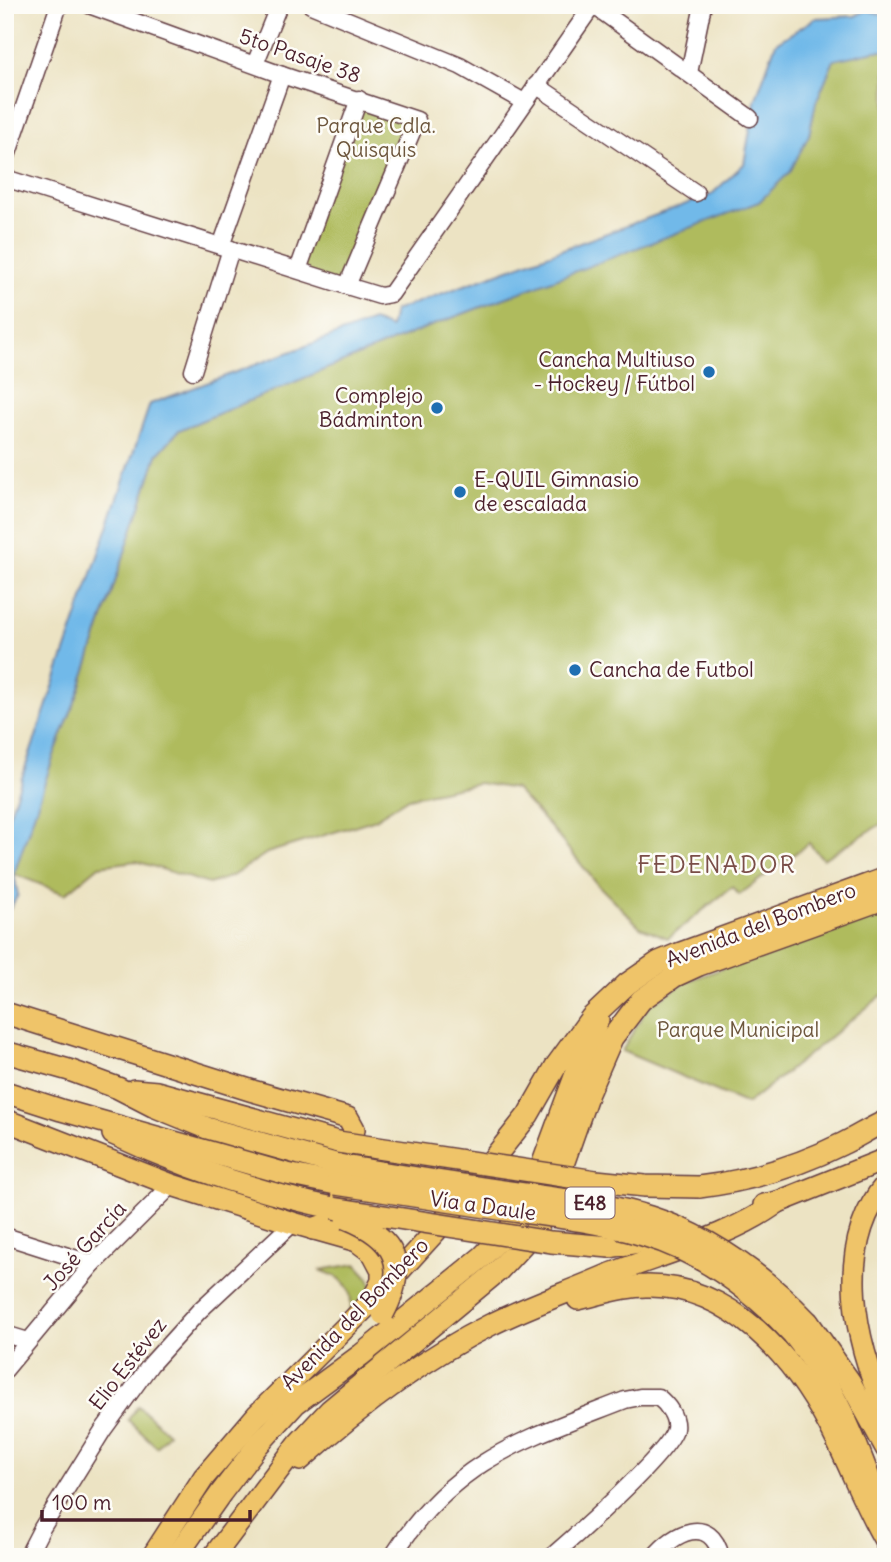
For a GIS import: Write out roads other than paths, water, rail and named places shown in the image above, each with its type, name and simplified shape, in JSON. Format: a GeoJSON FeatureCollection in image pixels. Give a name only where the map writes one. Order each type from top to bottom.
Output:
{"type":"FeatureCollection","features":[{"type":"Feature","properties":{"kind":"main road","name":"Avenida del Bombero"},"geometry":{"type":"LineString","coordinates":[[152,1557],[204,1477],[257,1415],[377,1308],[509,1141],[574,1039],[606,1002],[626,984],[659,962],[886,878]]}},
{"type":"Feature","properties":{"kind":"main road"},"geometry":{"type":"LineString","coordinates":[[212,1557],[299,1443],[330,1410],[498,1271],[536,1231],[561,1175],[602,1058],[612,1038],[641,1000],[675,975],[699,965],[886,898]]}},
{"type":"Feature","properties":{"kind":"main road","name":"Avenida del Bombero"},"geometry":{"type":"LineString","coordinates":[[176,1557],[258,1445],[296,1403],[361,1355],[482,1257],[513,1225],[533,1190],[583,1055],[606,1002]]}},
{"type":"Feature","properties":{"kind":"main road"},"geometry":{"type":"LineString","coordinates":[[5,1013],[253,1091],[347,1117],[354,1129],[342,1203],[333,1222],[303,1226]]}},
{"type":"Feature","properties":{"kind":"main road","name":"Vía a Daule"},"geometry":{"type":"LineString","coordinates":[[5,1038],[42,1050],[69,1070]]}},
{"type":"Feature","properties":{"kind":"main road","name":"Vía a Daule"},"geometry":{"type":"LineString","coordinates":[[5,1052],[118,1087],[153,1106],[207,1128],[338,1175],[592,1222],[646,1236],[691,1255],[730,1278],[774,1313],[801,1328],[850,1382],[886,1448]]}},
{"type":"Feature","properties":{"kind":"main road","name":"Vía a Daule"},"geometry":{"type":"LineString","coordinates":[[118,1087],[157,1092],[338,1142],[645,1186],[699,1187],[748,1179],[840,1145],[886,1121]]}},
{"type":"Feature","properties":{"kind":"main road","name":"Vía a Daule"},"geometry":{"type":"LineString","coordinates":[[5,1092],[287,1174],[338,1175]]}},
{"type":"Feature","properties":{"kind":"main road","name":"Vía a Daule"},"geometry":{"type":"LineString","coordinates":[[61,1110],[139,1146],[219,1177],[332,1210],[551,1242],[610,1247],[672,1236],[778,1202]]}},
{"type":"Feature","properties":{"kind":"main road"},"geometry":{"type":"LineString","coordinates":[[5,1120],[172,1185],[358,1241],[373,1253],[382,1270],[382,1281],[373,1326],[296,1403]]}},
{"type":"Feature","properties":{"kind":"main road"},"geometry":{"type":"LineString","coordinates":[[253,1502],[316,1445],[412,1371],[492,1324],[741,1224],[778,1202],[886,1159]]}},
{"type":"Feature","properties":{"kind":"main road"},"geometry":{"type":"LineString","coordinates":[[886,1184],[870,1206],[863,1222],[855,1261],[857,1312],[862,1341],[871,1375],[886,1411]]}},
{"type":"Feature","properties":{"kind":"main road"},"geometry":{"type":"LineString","coordinates":[[332,1210],[370,1229],[394,1255],[397,1265],[395,1288],[377,1308]]}},
{"type":"Feature","properties":{"kind":"main road"},"geometry":{"type":"LineString","coordinates":[[524,1311],[645,1286],[688,1290],[720,1303],[758,1331],[788,1363],[808,1390],[830,1427],[886,1542]]}},
{"type":"Feature","properties":{"kind":"main road","name":"Vía a Daule"},"geometry":{"type":"LineString","coordinates":[[801,1328],[845,1416],[886,1526]]}},
{"type":"Feature","properties":{"kind":"street"},"geometry":{"type":"LineString","coordinates":[[5,162],[59,5]]}},
{"type":"Feature","properties":{"kind":"street","name":"5to Pasaje 38"},"geometry":{"type":"LineString","coordinates":[[89,5],[282,75],[417,120],[347,286]]}},
{"type":"Feature","properties":{"kind":"street"},"geometry":{"type":"LineString","coordinates":[[255,64],[279,5]]}},
{"type":"Feature","properties":{"kind":"street"},"geometry":{"type":"LineString","coordinates":[[311,5],[460,66],[524,102]]}},
{"type":"Feature","properties":{"kind":"street"},"geometry":{"type":"LineString","coordinates":[[5,178],[380,296],[391,294],[593,5],[750,118]]}},
{"type":"Feature","properties":{"kind":"street"},"geometry":{"type":"LineString","coordinates":[[689,73],[703,5]]}},
{"type":"Feature","properties":{"kind":"street"},"geometry":{"type":"LineString","coordinates":[[193,371],[226,247],[282,75]]}},
{"type":"Feature","properties":{"kind":"street"},"geometry":{"type":"LineString","coordinates":[[536,85],[696,193]]}},
{"type":"Feature","properties":{"kind":"street"},"geometry":{"type":"LineString","coordinates":[[298,270],[359,99]]}},
{"type":"Feature","properties":{"kind":"street","name":"José García"},"geometry":{"type":"LineString","coordinates":[[5,1370],[93,1264],[172,1185]]}},
{"type":"Feature","properties":{"kind":"street","name":"Elio Estévez"},"geometry":{"type":"LineString","coordinates":[[27,1557],[103,1430],[151,1364],[207,1303],[303,1226]]}},
{"type":"Feature","properties":{"kind":"street"},"geometry":{"type":"LineString","coordinates":[[5,1236],[93,1264]]}},
{"type":"Feature","properties":{"kind":"street"},"geometry":{"type":"LineString","coordinates":[[5,1334],[28,1341]]}},
{"type":"Feature","properties":{"kind":"street"},"geometry":{"type":"LineString","coordinates":[[392,1557],[406,1535],[436,1500],[466,1473],[491,1457],[525,1439],[625,1400],[659,1397],[674,1416],[676,1427],[667,1445],[592,1522],[551,1557]]}},
{"type":"Feature","properties":{"kind":"street"},"geometry":{"type":"LineString","coordinates":[[654,1557],[674,1536],[690,1531],[702,1532],[709,1537],[716,1543],[721,1557]]}},
{"type":"Feature","properties":{"kind":"water"},"geometry":{"type":"Polygon","coordinates":[[[867,10],[886,16],[886,51],[834,60],[816,102],[809,135],[790,172],[759,202],[420,330],[179,430],[157,455],[78,694],[54,755],[14,874],[18,895],[5,917],[5,827],[150,404],[373,321],[390,328],[394,311],[711,195],[744,164],[755,101],[776,43],[816,18],[855,16],[867,10]]]}},
{"type":"Feature","properties":{"kind":"place","name":"Cancha Multiuso - Hockey / Fútbol"},"geometry":{"type":"Point","coordinates":[709,372]}},
{"type":"Feature","properties":{"kind":"place","name":"Complejo Bádminton"},"geometry":{"type":"Point","coordinates":[437,408]}},
{"type":"Feature","properties":{"kind":"place","name":"E-QUIL Gimnasio de escalada"},"geometry":{"type":"Point","coordinates":[460,492]}},
{"type":"Feature","properties":{"kind":"place","name":"Cancha de Futbol"},"geometry":{"type":"Point","coordinates":[575,670]}},
{"type":"Feature","properties":{"kind":"district","name":"FEDENADOR"},"geometry":{"type":"Point","coordinates":[717,865]}},
{"type":"Feature","properties":{"kind":"park label","name":"Parque Cdla. Quisquis"},"geometry":{"type":"Point","coordinates":[376,138]}},
{"type":"Feature","properties":{"kind":"park label","name":"Parque Municipal"},"geometry":{"type":"Point","coordinates":[738,1030]}}]}
